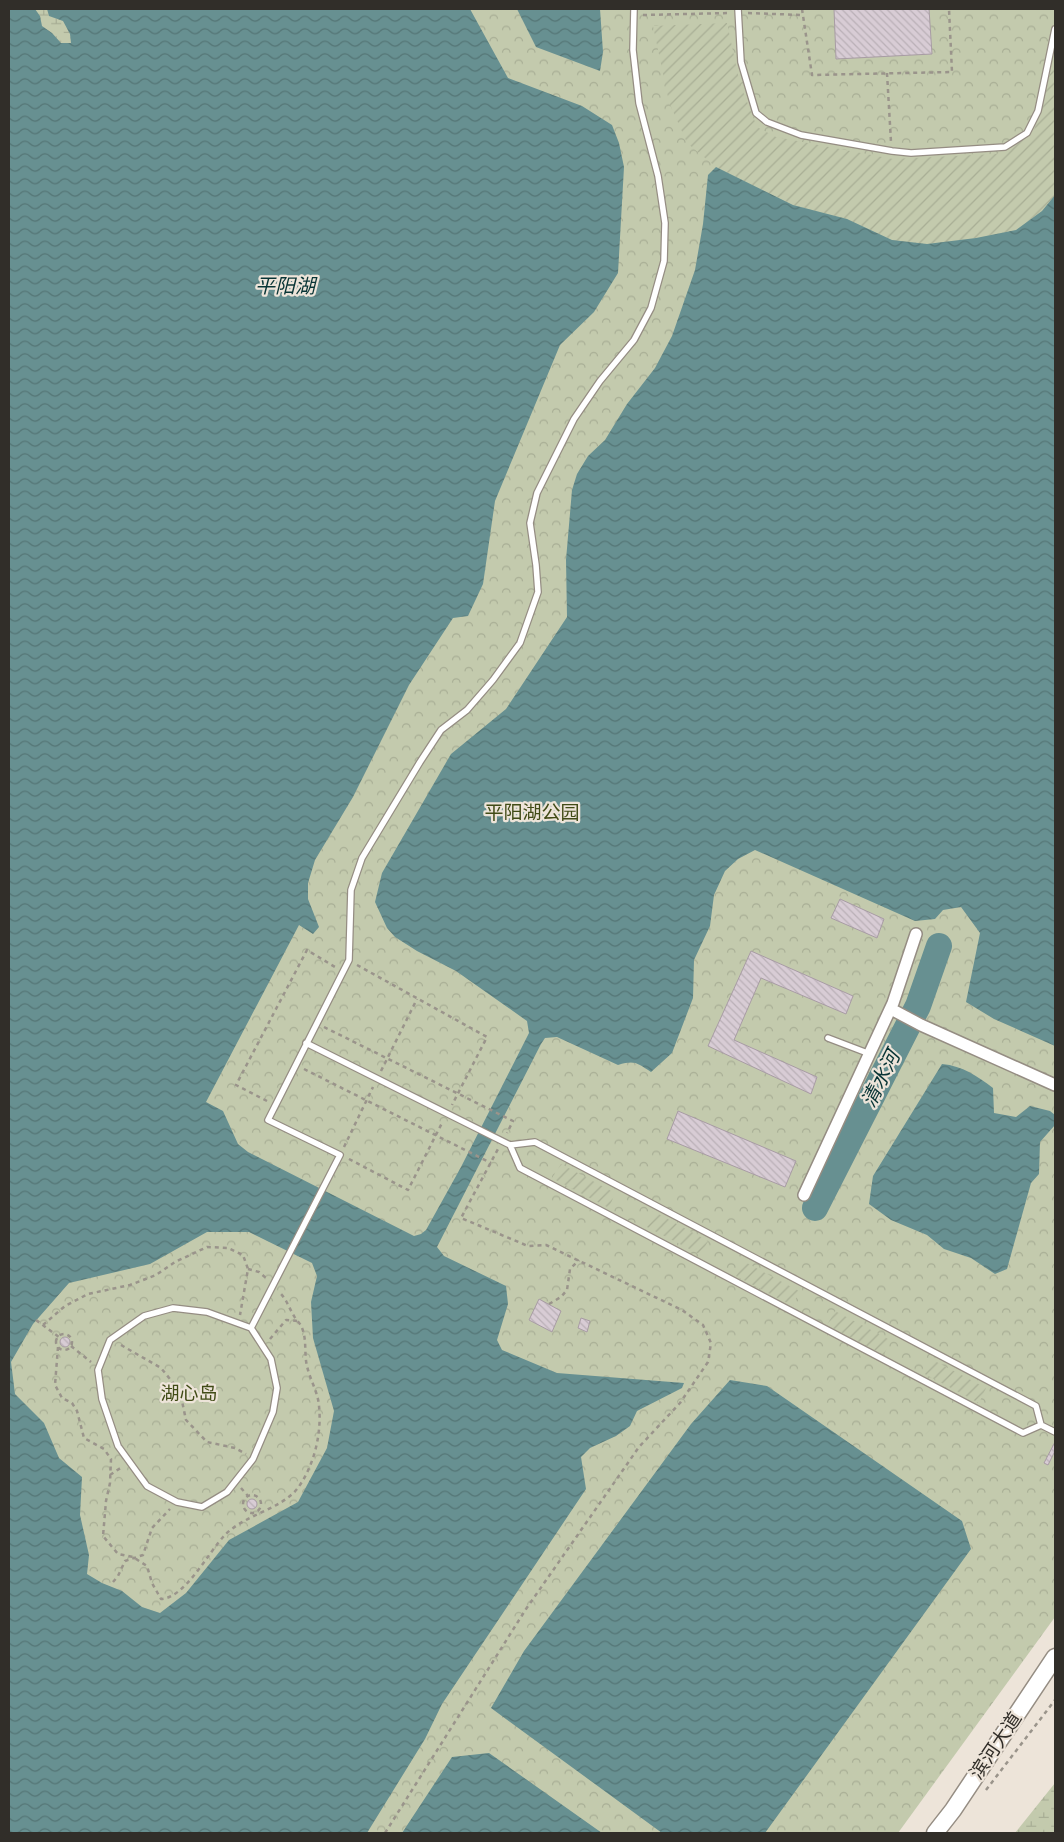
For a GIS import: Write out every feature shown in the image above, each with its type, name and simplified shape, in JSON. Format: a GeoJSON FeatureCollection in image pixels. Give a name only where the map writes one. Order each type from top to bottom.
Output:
{"type":"FeatureCollection","features":[{"type":"Feature","properties":{"kind":"main road","name":"滨河大道"},"geometry":{"type":"LineString","coordinates":[[935,1833],[953,1810],[1055,1657]]}},
{"type":"Feature","properties":{"kind":"street"},"geometry":{"type":"LineString","coordinates":[[804,1195],[890,1009],[916,934]]}},
{"type":"Feature","properties":{"kind":"street"},"geometry":{"type":"LineString","coordinates":[[890,1009],[921,1025],[1055,1085]]}},
{"type":"Feature","properties":{"kind":"lane"},"geometry":{"type":"LineString","coordinates":[[739,11],[741,62],[756,113],[767,122],[801,135],[911,153],[1006,147],[1027,134],[1038,111],[1055,29]]}},
{"type":"Feature","properties":{"kind":"lane"},"geometry":{"type":"LineString","coordinates":[[251,1328],[340,1155],[268,1120],[349,960],[351,890],[362,858],[441,730],[467,710],[493,680],[520,643],[538,592],[530,523],[537,493],[574,419],[600,381],[634,340],[651,308],[664,261],[665,223],[658,176],[639,103],[633,50],[634,12]]}},
{"type":"Feature","properties":{"kind":"lane"},"geometry":{"type":"LineString","coordinates":[[828,1038],[870,1054]]}},
{"type":"Feature","properties":{"kind":"lane"},"geometry":{"type":"LineString","coordinates":[[306,1043],[510,1145],[535,1142],[1036,1406],[1042,1425],[1055,1432]]}},
{"type":"Feature","properties":{"kind":"lane"},"geometry":{"type":"LineString","coordinates":[[510,1145],[520,1168],[1022,1433],[1042,1425]]}},
{"type":"Feature","properties":{"kind":"lane"},"geometry":{"type":"LineString","coordinates":[[173,1308],[207,1312],[237,1323],[251,1328],[271,1359],[277,1388],[273,1412],[253,1459],[227,1492],[202,1507],[176,1502],[147,1486],[118,1446],[102,1399],[98,1367],[110,1340],[144,1316],[173,1308]]}},
{"type":"Feature","properties":{"kind":"path"},"geometry":{"type":"LineString","coordinates":[[802,9],[812,75],[952,72],[949,9]]}},
{"type":"Feature","properties":{"kind":"path"},"geometry":{"type":"LineString","coordinates":[[634,12],[739,11],[802,15]]}},
{"type":"Feature","properties":{"kind":"path"},"geometry":{"type":"LineString","coordinates":[[887,73],[892,151]]}},
{"type":"Feature","properties":{"kind":"path"},"geometry":{"type":"LineString","coordinates":[[275,1105],[236,1085],[307,950],[343,972]]}},
{"type":"Feature","properties":{"kind":"path"},"geometry":{"type":"LineString","coordinates":[[340,1155],[408,1190],[486,1037],[349,960]]}},
{"type":"Feature","properties":{"kind":"path"},"geometry":{"type":"LineString","coordinates":[[317,1023],[513,1121],[461,1218],[528,1246],[546,1245],[682,1310],[703,1325],[711,1343],[708,1362],[680,1403],[639,1447],[526,1609],[385,1833]]}},
{"type":"Feature","properties":{"kind":"path"},"geometry":{"type":"LineString","coordinates":[[296,1065],[491,1163]]}},
{"type":"Feature","properties":{"kind":"path"},"geometry":{"type":"LineString","coordinates":[[43,1325],[65,1306],[88,1294],[130,1285],[156,1275],[175,1262],[207,1247],[228,1248],[243,1255],[248,1269],[242,1306],[237,1323]]}},
{"type":"Feature","properties":{"kind":"path"},"geometry":{"type":"LineString","coordinates":[[549,1304],[561,1297],[567,1290],[570,1269],[579,1260]]}},
{"type":"Feature","properties":{"kind":"path"},"geometry":{"type":"LineString","coordinates":[[59,1337],[57,1342],[55,1385],[62,1398],[72,1403],[78,1411],[84,1438],[104,1449],[110,1460],[110,1483],[106,1501],[103,1536],[118,1554],[133,1557],[147,1566],[152,1583],[161,1599],[168,1599],[186,1584],[225,1535],[259,1511],[261,1504],[257,1496],[251,1495],[246,1498],[243,1502],[246,1510],[254,1512],[259,1511],[274,1506],[296,1490],[307,1472],[317,1441],[319,1405],[314,1383],[307,1366],[302,1328],[286,1300],[273,1284],[259,1272],[248,1269]]}},
{"type":"Feature","properties":{"kind":"path"},"geometry":{"type":"LineString","coordinates":[[36,1320],[59,1337]]}},
{"type":"Feature","properties":{"kind":"path"},"geometry":{"type":"LineString","coordinates":[[264,1348],[273,1334],[286,1320],[298,1321]]}},
{"type":"Feature","properties":{"kind":"path"},"geometry":{"type":"LineString","coordinates":[[58,1347],[65,1350],[71,1346],[72,1339],[68,1335],[59,1337]]}},
{"type":"Feature","properties":{"kind":"path"},"geometry":{"type":"LineString","coordinates":[[110,1340],[161,1368],[174,1384],[182,1401],[186,1420],[207,1442],[235,1448],[253,1459]]}},
{"type":"Feature","properties":{"kind":"path"},"geometry":{"type":"LineString","coordinates":[[71,1346],[98,1367]]}},
{"type":"Feature","properties":{"kind":"path"},"geometry":{"type":"LineString","coordinates":[[110,1475],[129,1461]]}},
{"type":"Feature","properties":{"kind":"path"},"geometry":{"type":"LineString","coordinates":[[113,1582],[125,1561],[143,1555],[152,1528],[176,1502]]}},
{"type":"Feature","properties":{"kind":"path"},"geometry":{"type":"LineString","coordinates":[[983,1794],[1055,1700]]}},
{"type":"Feature","properties":{"kind":"green space","name":"平阳湖公园"},"geometry":{"type":"Polygon","coordinates":[[[9,9],[1055,9],[1055,1617],[898,1833],[9,1833],[9,9]]]}},
{"type":"Feature","properties":{"kind":"green space"},"geometry":{"type":"Polygon","coordinates":[[[35,9],[47,9],[49,16],[63,21],[70,34],[71,43],[61,43],[42,26],[40,16],[35,9]]]}},
{"type":"Feature","properties":{"kind":"green space"},"geometry":{"type":"Polygon","coordinates":[[[727,23],[740,84],[757,127],[776,137],[893,159],[996,154],[1033,134],[1055,57],[1055,195],[1042,211],[1016,230],[976,238],[927,244],[892,240],[847,219],[793,205],[716,167],[687,143],[669,102],[653,26],[727,23]]]}},
{"type":"Feature","properties":{"kind":"green space"},"geometry":{"type":"Polygon","coordinates":[[[561,1164],[615,1193],[609,1208],[552,1178],[561,1164]]]}},
{"type":"Feature","properties":{"kind":"green space"},"geometry":{"type":"Polygon","coordinates":[[[653,1211],[708,1241],[701,1255],[645,1226],[653,1211]]]}},
{"type":"Feature","properties":{"kind":"green space"},"geometry":{"type":"Polygon","coordinates":[[[745,1262],[799,1291],[793,1306],[736,1276],[745,1262]]]}},
{"type":"Feature","properties":{"kind":"green space"},"geometry":{"type":"Polygon","coordinates":[[[835,1311],[890,1340],[884,1355],[827,1325],[835,1311]]]}},
{"type":"Feature","properties":{"kind":"green space"},"geometry":{"type":"Polygon","coordinates":[[[931,1359],[986,1388],[979,1403],[923,1373],[931,1359]]]}},
{"type":"Feature","properties":{"kind":"green space"},"geometry":{"type":"Polygon","coordinates":[[[1055,1783],[1055,1833],[1015,1833],[1055,1783]]]}},
{"type":"Feature","properties":{"kind":"water","name":"平阳湖"},"geometry":{"type":"Polygon","coordinates":[[[9,9],[35,9],[40,16],[42,26],[61,43],[71,43],[70,34],[63,21],[49,16],[47,9],[470,9],[508,78],[582,106],[612,125],[619,143],[624,167],[618,273],[594,312],[560,345],[495,501],[483,584],[468,616],[453,618],[409,685],[353,797],[315,860],[308,883],[308,899],[319,927],[313,934],[299,925],[206,1102],[223,1111],[238,1144],[248,1152],[414,1236],[426,1230],[461,1167],[529,1033],[527,1021],[456,971],[417,951],[395,937],[387,928],[375,902],[382,873],[451,754],[506,709],[567,617],[566,560],[572,490],[577,474],[588,456],[605,440],[627,404],[655,368],[672,336],[695,270],[703,224],[708,175],[716,167],[793,205],[847,219],[892,240],[927,244],[976,238],[1016,230],[1042,211],[1055,195],[1055,1046],[994,1019],[966,1002],[980,933],[961,907],[943,910],[935,919],[915,921],[755,850],[738,859],[725,871],[714,895],[710,926],[694,960],[693,998],[672,1053],[651,1072],[636,1063],[618,1065],[557,1037],[545,1038],[437,1247],[444,1256],[506,1286],[508,1304],[497,1340],[502,1350],[557,1373],[684,1383],[682,1388],[637,1411],[630,1426],[616,1436],[590,1448],[581,1457],[586,1489],[442,1704],[425,1739],[367,1833],[9,1833],[9,9]],[[207,1232],[150,1264],[69,1283],[33,1324],[11,1362],[15,1394],[44,1423],[59,1458],[82,1477],[80,1515],[89,1555],[87,1574],[102,1583],[122,1591],[142,1607],[160,1613],[186,1593],[229,1540],[298,1502],[327,1448],[334,1411],[313,1338],[311,1302],[317,1276],[312,1263],[249,1232],[207,1232]]]}},
{"type":"Feature","properties":{"kind":"water"},"geometry":{"type":"Polygon","coordinates":[[[517,9],[600,9],[603,52],[600,71],[536,47],[517,9]]]}},
{"type":"Feature","properties":{"kind":"water"},"geometry":{"type":"Polygon","coordinates":[[[942,1064],[963,1069],[993,1088],[994,1113],[1016,1117],[1030,1106],[1050,1111],[1055,1115],[1055,1125],[1040,1142],[1039,1174],[1031,1183],[1007,1269],[995,1274],[971,1258],[944,1249],[927,1235],[891,1220],[869,1204],[873,1176],[942,1064]]]}},
{"type":"Feature","properties":{"kind":"water"},"geometry":{"type":"Polygon","coordinates":[[[730,1380],[767,1386],[962,1521],[971,1549],[765,1833],[662,1833],[491,1708],[524,1651],[691,1424],[730,1380]]]}},
{"type":"Feature","properties":{"kind":"water"},"geometry":{"type":"Polygon","coordinates":[[[489,1753],[602,1833],[402,1833],[452,1757],[489,1753]]]}},
{"type":"Feature","properties":{"kind":"building"},"geometry":{"type":"Polygon","coordinates":[[[834,9],[929,9],[932,54],[836,59],[834,9]]]}},
{"type":"Feature","properties":{"kind":"building"},"geometry":{"type":"Polygon","coordinates":[[[840,899],[884,919],[877,938],[831,918],[840,899]]]}},
{"type":"Feature","properties":{"kind":"building"},"geometry":{"type":"Polygon","coordinates":[[[751,951],[853,996],[846,1014],[761,978],[734,1040],[817,1077],[811,1094],[708,1046],[751,951]]]}},
{"type":"Feature","properties":{"kind":"building"},"geometry":{"type":"Polygon","coordinates":[[[678,1111],[796,1161],[785,1187],[667,1139],[678,1111]]]}},
{"type":"Feature","properties":{"kind":"building"},"geometry":{"type":"Polygon","coordinates":[[[539,1299],[561,1311],[552,1332],[529,1320],[539,1299]]]}},
{"type":"Feature","properties":{"kind":"building"},"geometry":{"type":"Polygon","coordinates":[[[581,1318],[590,1321],[587,1332],[578,1328],[581,1318]]]}},
{"type":"Feature","properties":{"kind":"building"},"geometry":{"type":"Polygon","coordinates":[[[65,1337],[70,1342],[65,1347],[60,1342],[65,1337]]]}},
{"type":"Feature","properties":{"kind":"building"},"geometry":{"type":"Polygon","coordinates":[[[1055,1442],[1055,1451],[1048,1465],[1044,1463],[1055,1442]]]}},
{"type":"Feature","properties":{"kind":"building"},"geometry":{"type":"Polygon","coordinates":[[[250,1499],[254,1499],[257,1504],[256,1508],[250,1509],[247,1506],[247,1502],[250,1499]]]}},
{"type":"Feature","properties":{"kind":"waterway","name":"清水河"},"geometry":{"type":"LineString","coordinates":[[815,1208],[918,1006],[939,946]]}},
{"type":"Feature","properties":{"kind":"park label","name":"湖心岛"},"geometry":{"type":"Point","coordinates":[189,1394]}}]}
